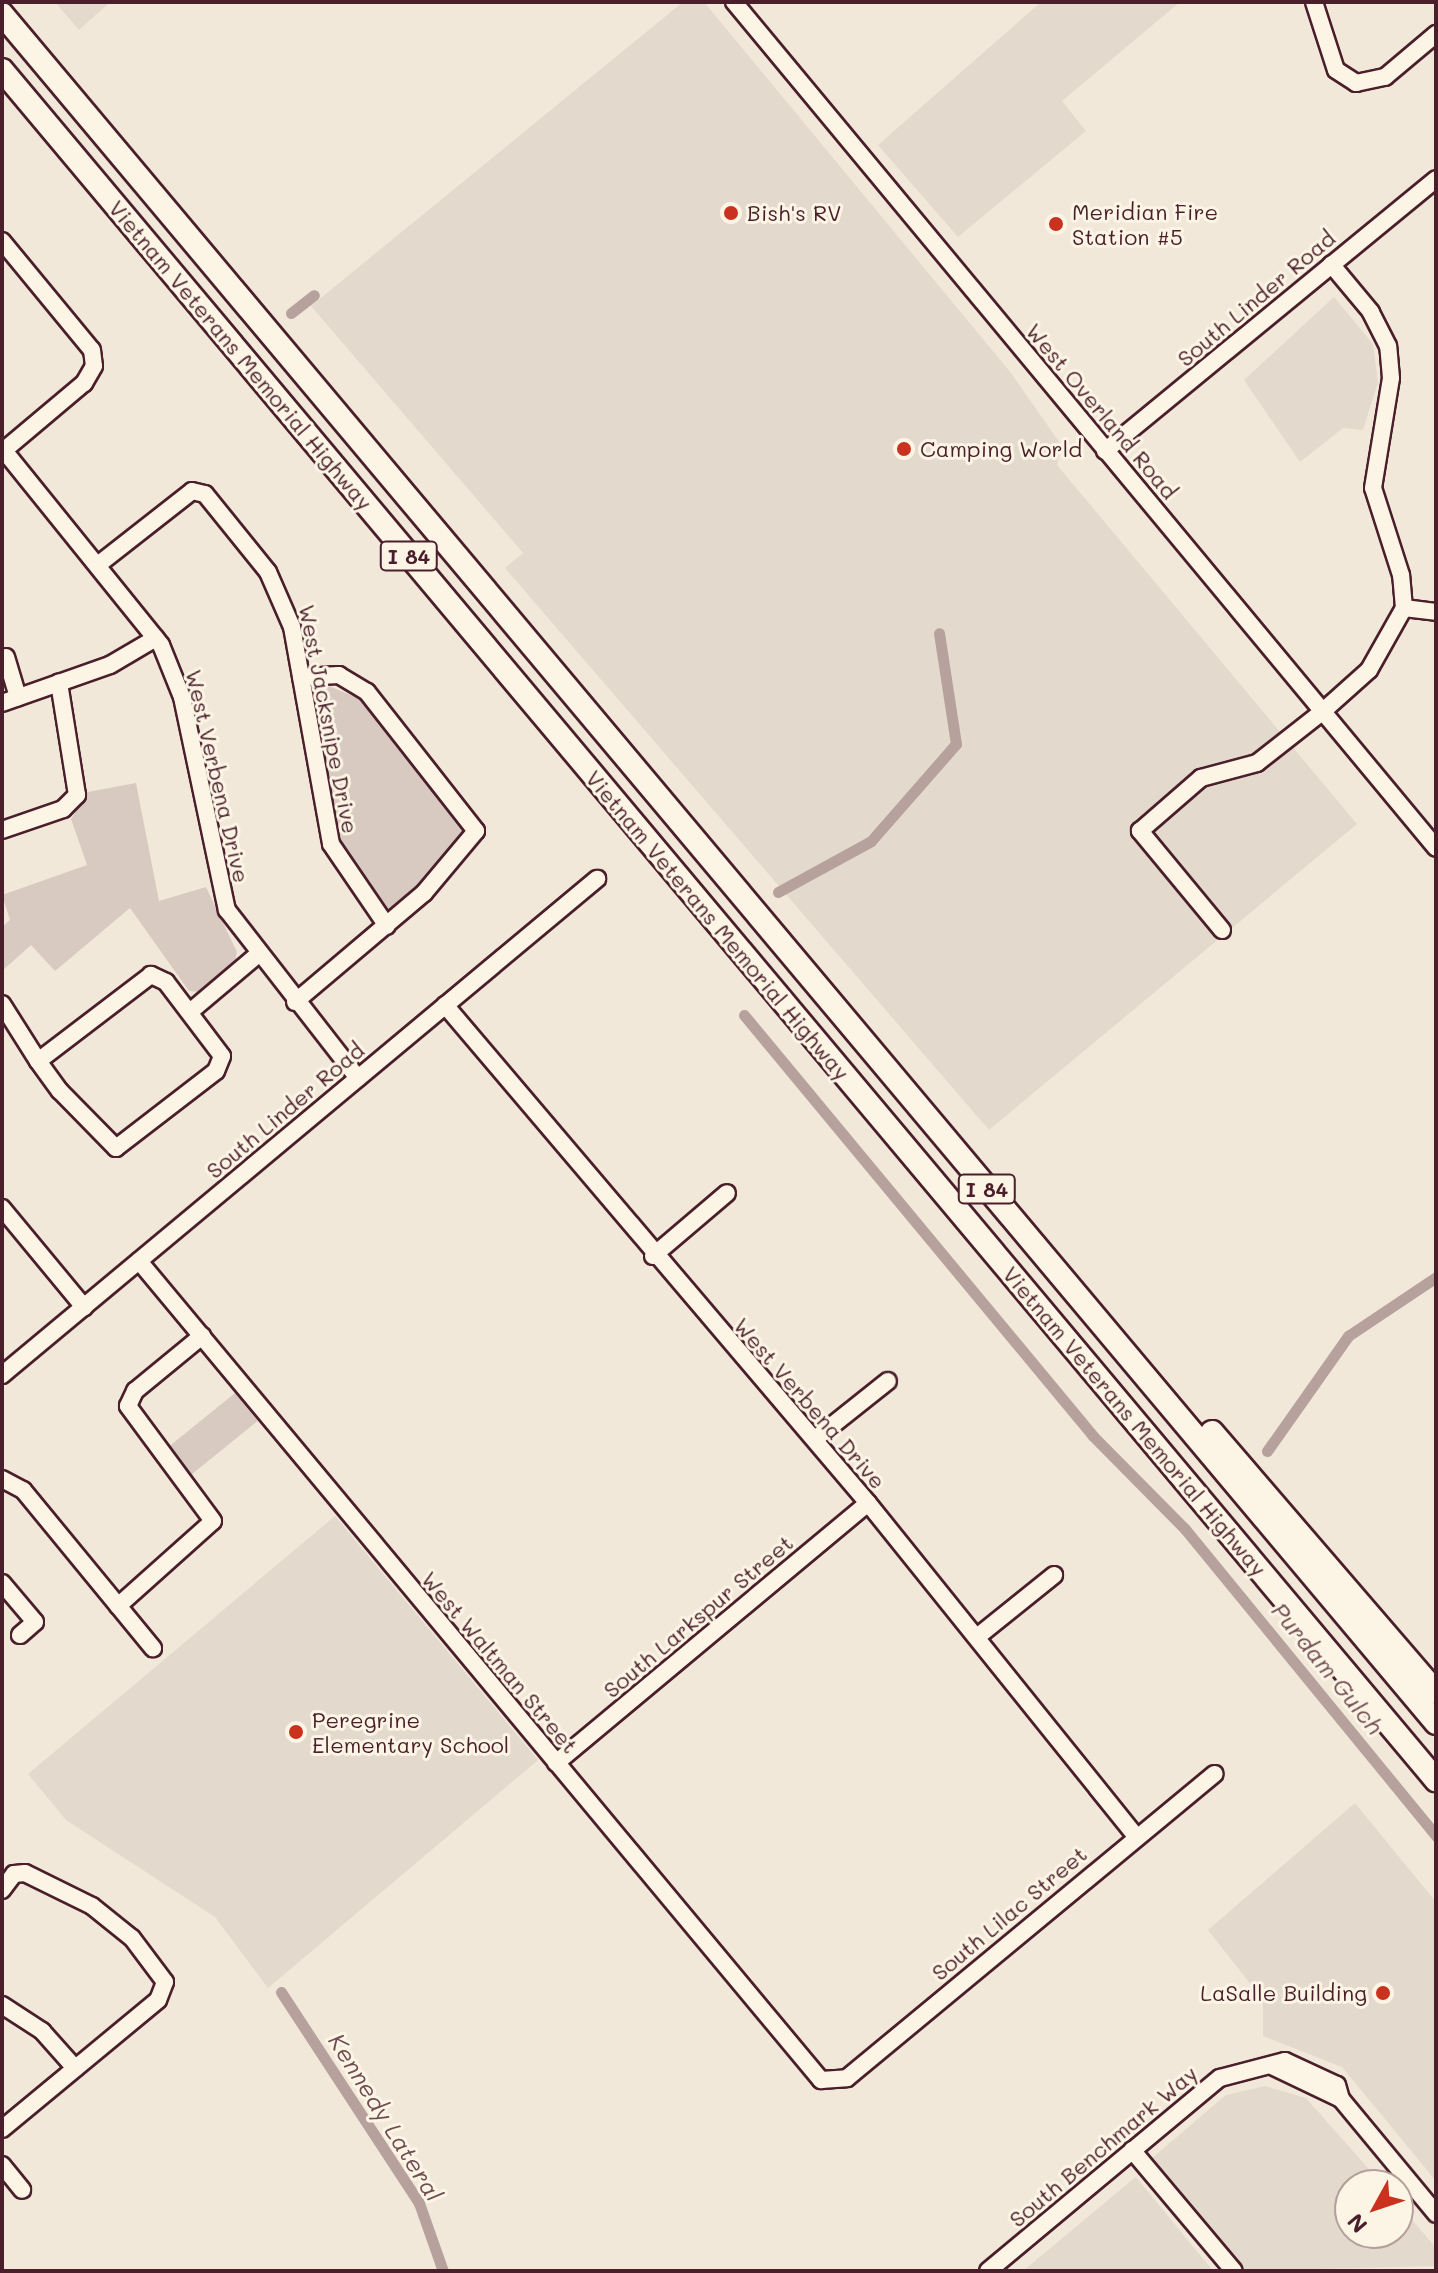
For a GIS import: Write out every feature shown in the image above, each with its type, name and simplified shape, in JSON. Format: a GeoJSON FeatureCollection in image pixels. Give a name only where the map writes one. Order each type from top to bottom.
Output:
{"type":"FeatureCollection","features":[{"type":"Feature","properties":{"kind":"highway","name":"Vietnam Veterans Memorial Highway"},"geometry":{"type":"LineString","coordinates":[[2,14],[1436,1723]]}},
{"type":"Feature","properties":{"kind":"highway","name":"Vietnam Veterans Memorial Highway"},"geometry":{"type":"LineString","coordinates":[[2,70],[1436,1780]]}},
{"type":"Feature","properties":{"kind":"highway"},"geometry":{"type":"LineString","coordinates":[[1109,1333],[1200,1419],[1436,1692]]}},
{"type":"Feature","properties":{"kind":"street","name":"West Overland Road"},"geometry":{"type":"LineString","coordinates":[[734,2],[1436,848]]}},
{"type":"Feature","properties":{"kind":"street"},"geometry":{"type":"LineString","coordinates":[[1314,2],[1336,70],[1356,83],[1385,77],[1436,34]]}},
{"type":"Feature","properties":{"kind":"street","name":"South Linder Road"},"geometry":{"type":"LineString","coordinates":[[1105,451],[1436,179]]}},
{"type":"Feature","properties":{"kind":"street"},"geometry":{"type":"LineString","coordinates":[[2,241],[92,350],[94,366],[84,383],[3,450]]}},
{"type":"Feature","properties":{"kind":"street"},"geometry":{"type":"LineString","coordinates":[[1222,930],[1140,831],[1201,778],[1257,763],[1322,712],[1369,670],[1404,608],[1401,575],[1373,488],[1391,378],[1388,346],[1371,312],[1331,264]]}},
{"type":"Feature","properties":{"kind":"street","name":"West Verbena Drive"},"geometry":{"type":"LineString","coordinates":[[3,450],[99,564],[156,638],[182,697],[217,886],[256,956],[358,1078]]}},
{"type":"Feature","properties":{"kind":"street","name":"West Jacksnipe Drive"},"geometry":{"type":"LineString","coordinates":[[99,564],[192,491],[205,494],[282,596],[301,677],[331,844],[387,926]]}},
{"type":"Feature","properties":{"kind":"street"},"geometry":{"type":"LineString","coordinates":[[1404,608],[1436,612]]}},
{"type":"Feature","properties":{"kind":"street"},"geometry":{"type":"LineString","coordinates":[[6,657],[10,700],[59,682],[156,638]]}},
{"type":"Feature","properties":{"kind":"street"},"geometry":{"type":"LineString","coordinates":[[295,1002],[387,926],[476,831],[367,692],[339,675],[301,677]]}},
{"type":"Feature","properties":{"kind":"street"},"geometry":{"type":"LineString","coordinates":[[2,830],[73,803],[78,790],[59,682]]}},
{"type":"Feature","properties":{"kind":"street","name":"South Linder Road"},"geometry":{"type":"LineString","coordinates":[[2,1375],[597,879]]}},
{"type":"Feature","properties":{"kind":"street"},"geometry":{"type":"LineString","coordinates":[[191,1011],[256,956]]}},
{"type":"Feature","properties":{"kind":"street"},"geometry":{"type":"LineString","coordinates":[[2,1004],[38,1061],[102,1142],[116,1148],[216,1071],[222,1056],[191,1011],[151,975],[38,1061]]}},
{"type":"Feature","properties":{"kind":"street","name":"West Verbena Drive"},"geometry":{"type":"LineString","coordinates":[[445,1005],[653,1256],[815,1439],[1135,1835]]}},
{"type":"Feature","properties":{"kind":"street"},"geometry":{"type":"LineString","coordinates":[[653,1256],[727,1193]]}},
{"type":"Feature","properties":{"kind":"street"},"geometry":{"type":"LineString","coordinates":[[2,1208],[84,1307]]}},
{"type":"Feature","properties":{"kind":"street","name":"West Waltman Street"},"geometry":{"type":"LineString","coordinates":[[139,1261],[808,2070],[833,2084]]}},
{"type":"Feature","properties":{"kind":"street"},"geometry":{"type":"LineString","coordinates":[[118,1606],[213,1521],[128,1406],[135,1391],[202,1336]]}},
{"type":"Feature","properties":{"kind":"street"},"geometry":{"type":"LineString","coordinates":[[815,1439],[888,1381]]}},
{"type":"Feature","properties":{"kind":"street"},"geometry":{"type":"LineString","coordinates":[[2,1479],[23,1490],[153,1648]]}},
{"type":"Feature","properties":{"kind":"street","name":"South Larkspur Street"},"geometry":{"type":"LineString","coordinates":[[556,1763],[868,1503]]}},
{"type":"Feature","properties":{"kind":"street"},"geometry":{"type":"LineString","coordinates":[[977,1637],[1054,1575]]}},
{"type":"Feature","properties":{"kind":"street"},"geometry":{"type":"LineString","coordinates":[[2,1583],[35,1622],[20,1635]]}},
{"type":"Feature","properties":{"kind":"street","name":"South Lilac Street"},"geometry":{"type":"LineString","coordinates":[[833,2084],[1135,1835],[1215,1774]]}},
{"type":"Feature","properties":{"kind":"street"},"geometry":{"type":"LineString","coordinates":[[2,1890],[14,1874],[25,1873],[113,1920],[165,1982],[158,2000],[2,2129]]}},
{"type":"Feature","properties":{"kind":"street"},"geometry":{"type":"LineString","coordinates":[[2,2005],[42,2031],[75,2068]]}},
{"type":"Feature","properties":{"kind":"street","name":"South Benchmark Way"},"geometry":{"type":"LineString","coordinates":[[988,2271],[1220,2078],[1253,2067],[1272,2066],[1341,2099],[1436,2214]]}},
{"type":"Feature","properties":{"kind":"street"},"geometry":{"type":"LineString","coordinates":[[1132,2150],[1234,2271]]}},
{"type":"Feature","properties":{"kind":"street"},"geometry":{"type":"LineString","coordinates":[[2,2165],[22,2190]]}},
{"type":"Feature","properties":{"kind":"shaded area"},"geometry":{"type":"Polygon","coordinates":[[[55,2],[110,2],[79,30],[55,2]]]}},
{"type":"Feature","properties":{"kind":"shaded area"},"geometry":{"type":"Polygon","coordinates":[[[683,2],[704,2],[1011,373],[1062,446],[1057,465],[1357,824],[989,1130],[505,568],[523,553],[311,306],[683,2]]]}},
{"type":"Feature","properties":{"kind":"shaded area"},"geometry":{"type":"Polygon","coordinates":[[[1041,2],[1180,2],[1062,101],[1086,131],[958,237],[878,145],[1041,2]]]}},
{"type":"Feature","properties":{"kind":"shaded area"},"geometry":{"type":"Polygon","coordinates":[[[1334,297],[1373,344],[1378,382],[1363,430],[1343,428],[1300,462],[1244,380],[1334,297]]]}},
{"type":"Feature","properties":{"kind":"shaded area"},"geometry":{"type":"Polygon","coordinates":[[[326,685],[363,700],[467,825],[467,841],[396,910],[383,909],[348,866],[338,838],[313,699],[326,685]]]}},
{"type":"Feature","properties":{"kind":"shaded area"},"geometry":{"type":"Polygon","coordinates":[[[136,783],[159,901],[206,887],[237,952],[235,962],[201,992],[189,991],[130,908],[55,971],[31,945],[2,971],[2,927],[10,920],[2,895],[87,865],[71,819],[88,792],[136,783]]]}},
{"type":"Feature","properties":{"kind":"shaded area"},"geometry":{"type":"Polygon","coordinates":[[[235,1393],[258,1421],[192,1474],[169,1446],[235,1393]]]}},
{"type":"Feature","properties":{"kind":"shaded area","name":"Peregrine Elementary School"},"geometry":{"type":"Polygon","coordinates":[[[335,1516],[538,1760],[268,1988],[215,1917],[66,1820],[28,1774],[335,1516]]]}},
{"type":"Feature","properties":{"kind":"shaded area"},"geometry":{"type":"Polygon","coordinates":[[[1355,1803],[1436,1902],[1436,2181],[1342,2067],[1263,2036],[1263,2000],[1208,1930],[1355,1803]]]}},
{"type":"Feature","properties":{"kind":"shaded area"},"geometry":{"type":"Polygon","coordinates":[[[1265,2086],[1306,2098],[1369,2169],[1334,2169],[1334,2249],[1414,2249],[1414,2222],[1436,2248],[1436,2266],[1245,2271],[1152,2158],[1226,2095],[1265,2086]]]}},
{"type":"Feature","properties":{"kind":"shaded area"},"geometry":{"type":"Polygon","coordinates":[[[1136,2177],[1213,2271],[1023,2271],[1126,2185],[1136,2177]]]}},
{"type":"Feature","properties":{"kind":"waterway","name":"Kennedy Lateral"},"geometry":{"type":"LineString","coordinates":[[291,313],[314,295]]}},
{"type":"Feature","properties":{"kind":"waterway"},"geometry":{"type":"LineString","coordinates":[[778,892],[871,841],[956,744],[939,633]]}},
{"type":"Feature","properties":{"kind":"waterway"},"geometry":{"type":"LineString","coordinates":[[744,1015],[1093,1436],[1185,1529],[1436,1836]]}},
{"type":"Feature","properties":{"kind":"waterway","name":"Purdam Gulch"},"geometry":{"type":"LineString","coordinates":[[1267,1451],[1348,1336],[1436,1277]]}},
{"type":"Feature","properties":{"kind":"waterway","name":"Kennedy Lateral"},"geometry":{"type":"LineString","coordinates":[[281,1992],[419,2203],[443,2271]]}},
{"type":"Feature","properties":{"kind":"place","name":"Bish's RV"},"geometry":{"type":"Point","coordinates":[731,213]}},
{"type":"Feature","properties":{"kind":"place","name":"Meridian Fire Station #5"},"geometry":{"type":"Point","coordinates":[1056,224]}},
{"type":"Feature","properties":{"kind":"place","name":"Camping World"},"geometry":{"type":"Point","coordinates":[904,449]}},
{"type":"Feature","properties":{"kind":"place","name":"Peregrine Elementary School"},"geometry":{"type":"Point","coordinates":[296,1732]}},
{"type":"Feature","properties":{"kind":"place","name":"LaSalle Building"},"geometry":{"type":"Point","coordinates":[1383,1993]}}]}
